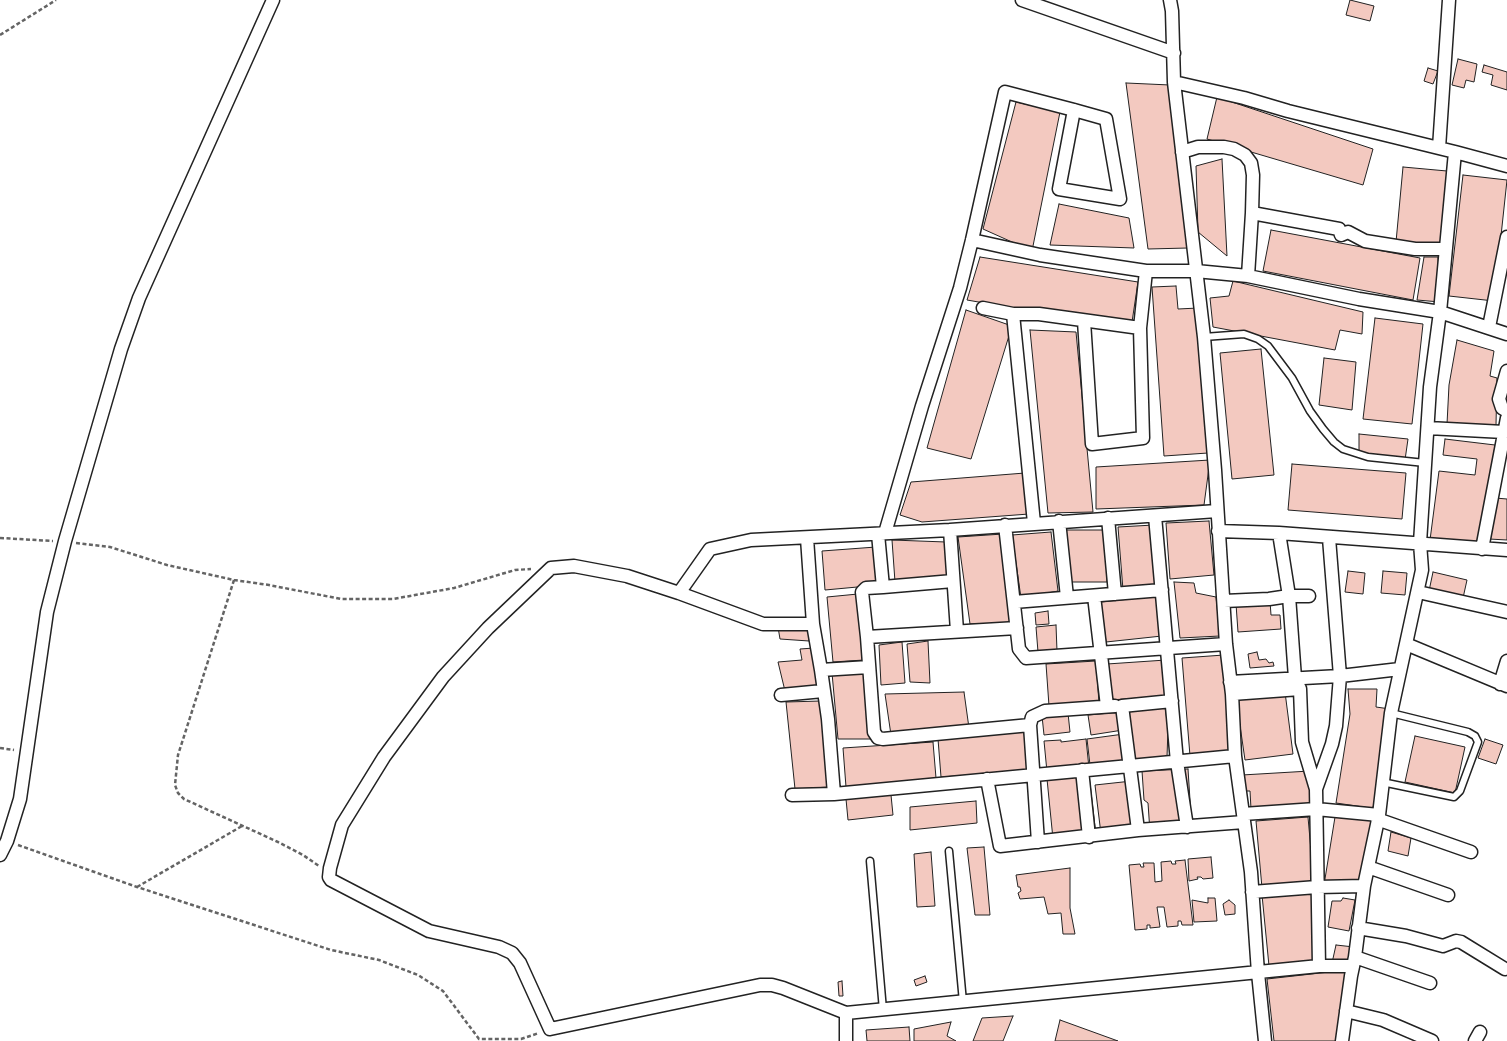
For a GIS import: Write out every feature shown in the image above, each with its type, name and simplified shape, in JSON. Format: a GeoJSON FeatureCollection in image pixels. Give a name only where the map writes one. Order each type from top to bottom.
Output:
{"type":"FeatureCollection","features":[{"type":"Feature","properties":{"kind":"street"},"geometry":{"type":"LineString","coordinates":[[0,855],[7,841],[20,799],[47,612],[65,541],[121,349],[139,298],[273,0]]}},
{"type":"Feature","properties":{"kind":"street"},"geometry":{"type":"LineString","coordinates":[[1022,0],[1174,53]]}},
{"type":"Feature","properties":{"kind":"street"},"geometry":{"type":"LineString","coordinates":[[1170,0],[1174,82],[1204,337],[1235,756],[1252,892],[1265,1041]]}},
{"type":"Feature","properties":{"kind":"street"},"geometry":{"type":"LineString","coordinates":[[1438,148],[1449,0]]}},
{"type":"Feature","properties":{"kind":"street"},"geometry":{"type":"LineString","coordinates":[[1174,82],[1244,98],[1288,111],[1507,166]]}},
{"type":"Feature","properties":{"kind":"street"},"geometry":{"type":"LineString","coordinates":[[883,587],[882,534],[960,288],[1005,92],[1074,110],[1106,119],[1120,199],[1059,189],[1074,110]]}},
{"type":"Feature","properties":{"kind":"street"},"geometry":{"type":"LineString","coordinates":[[1182,152],[1198,147],[1224,147],[1234,149],[1245,155],[1251,163],[1253,174],[1252,214],[1248,276]]}},
{"type":"Feature","properties":{"kind":"street"},"geometry":{"type":"LineString","coordinates":[[1342,1041],[1364,886],[1378,817],[1391,713],[1418,592],[1422,564],[1420,542],[1434,346],[1440,312],[1455,152]]}},
{"type":"Feature","properties":{"kind":"street"},"geometry":{"type":"LineString","coordinates":[[1252,214],[1339,229],[1341,235],[1348,232],[1364,241],[1415,249],[1446,249]]}},
{"type":"Feature","properties":{"kind":"street"},"geometry":{"type":"LineString","coordinates":[[1489,327],[1507,238]]}},
{"type":"Feature","properties":{"kind":"street"},"geometry":{"type":"LineString","coordinates":[[972,240],[1040,255],[1146,271],[1196,271],[1248,276],[1360,299],[1440,312],[1507,334]]}},
{"type":"Feature","properties":{"kind":"street"},"geometry":{"type":"LineString","coordinates":[[1084,320],[1092,444],[1143,438],[1140,328],[1146,271]]}},
{"type":"Feature","properties":{"kind":"street"},"geometry":{"type":"LineString","coordinates":[[984,308],[1013,314],[1039,314],[1140,328]]}},
{"type":"Feature","properties":{"kind":"street"},"geometry":{"type":"LineString","coordinates":[[1013,314],[1034,523]]}},
{"type":"Feature","properties":{"kind":"street"},"geometry":{"type":"LineString","coordinates":[[1507,372],[1499,399],[1502,408],[1507,412]]}},
{"type":"Feature","properties":{"kind":"street"},"geometry":{"type":"LineString","coordinates":[[1482,548],[1502,471],[1504,432],[1507,418]]}},
{"type":"Feature","properties":{"kind":"street"},"geometry":{"type":"LineString","coordinates":[[1428,428],[1504,432]]}},
{"type":"Feature","properties":{"kind":"street"},"geometry":{"type":"LineString","coordinates":[[679,593],[710,548],[751,540],[950,530],[1217,511]]}},
{"type":"Feature","properties":{"kind":"street"},"geometry":{"type":"LineString","coordinates":[[1155,516],[1177,762],[1187,827]]}},
{"type":"Feature","properties":{"kind":"street"},"geometry":{"type":"LineString","coordinates":[[1108,518],[1115,594]]}},
{"type":"Feature","properties":{"kind":"street"},"geometry":{"type":"LineString","coordinates":[[1059,522],[1067,597]]}},
{"type":"Feature","properties":{"kind":"street"},"geometry":{"type":"LineString","coordinates":[[1005,525],[1019,649],[1026,658],[1226,644]]}},
{"type":"Feature","properties":{"kind":"street"},"geometry":{"type":"LineString","coordinates":[[950,530],[956,631]]}},
{"type":"Feature","properties":{"kind":"street"},"geometry":{"type":"LineString","coordinates":[[1218,531],[1420,542],[1507,550]]}},
{"type":"Feature","properties":{"kind":"street"},"geometry":{"type":"LineString","coordinates":[[1279,533],[1289,596],[1302,742],[1316,789],[1319,966]]}},
{"type":"Feature","properties":{"kind":"street"},"geometry":{"type":"LineString","coordinates":[[807,538],[813,624],[828,719],[834,794]]}},
{"type":"Feature","properties":{"kind":"street"},"geometry":{"type":"LineString","coordinates":[[1316,789],[1332,744],[1336,726],[1340,676],[1329,538]]}},
{"type":"Feature","properties":{"kind":"street"},"geometry":{"type":"LineString","coordinates":[[813,624],[763,624],[627,576],[574,566],[551,568],[488,628],[443,677],[384,757],[342,825],[329,873],[331,880],[429,931],[499,947],[512,953],[520,963],[550,1029],[760,985],[772,985],[783,988],[846,1013],[1258,973],[1354,961],[1430,983]]}},
{"type":"Feature","properties":{"kind":"street"},"geometry":{"type":"LineString","coordinates":[[953,581],[866,588],[862,592],[874,732],[880,739],[1030,726]]}},
{"type":"Feature","properties":{"kind":"street"},"geometry":{"type":"LineString","coordinates":[[1014,602],[1162,590]]}},
{"type":"Feature","properties":{"kind":"street"},"geometry":{"type":"LineString","coordinates":[[1418,592],[1507,612]]}},
{"type":"Feature","properties":{"kind":"street"},"geometry":{"type":"LineString","coordinates":[[1094,596],[1107,706]]}},
{"type":"Feature","properties":{"kind":"street"},"geometry":{"type":"LineString","coordinates":[[1224,601],[1309,596]]}},
{"type":"Feature","properties":{"kind":"street"},"geometry":{"type":"LineString","coordinates":[[867,637],[1017,628]]}},
{"type":"Feature","properties":{"kind":"street"},"geometry":{"type":"LineString","coordinates":[[1406,644],[1504,685],[1507,661]]}},
{"type":"Feature","properties":{"kind":"street"},"geometry":{"type":"LineString","coordinates":[[821,670],[869,667]]}},
{"type":"Feature","properties":{"kind":"street"},"geometry":{"type":"LineString","coordinates":[[1231,688],[1298,684],[1400,668]]}},
{"type":"Feature","properties":{"kind":"street"},"geometry":{"type":"LineString","coordinates":[[781,695],[823,691]]}},
{"type":"Feature","properties":{"kind":"street"},"geometry":{"type":"LineString","coordinates":[[1038,842],[1030,726],[1032,716],[1045,711],[1172,701]]}},
{"type":"Feature","properties":{"kind":"street"},"geometry":{"type":"LineString","coordinates":[[1122,706],[1138,830]]}},
{"type":"Feature","properties":{"kind":"street"},"geometry":{"type":"LineString","coordinates":[[792,795],[834,794],[1235,756]]}},
{"type":"Feature","properties":{"kind":"street"},"geometry":{"type":"LineString","coordinates":[[1082,770],[1089,837]]}},
{"type":"Feature","properties":{"kind":"street"},"geometry":{"type":"LineString","coordinates":[[987,779],[1000,846],[1138,830],[1187,827],[1316,809],[1378,817],[1471,852]]}},
{"type":"Feature","properties":{"kind":"street"},"geometry":{"type":"LineString","coordinates":[[1368,867],[1448,895]]}},
{"type":"Feature","properties":{"kind":"street"},"geometry":{"type":"LineString","coordinates":[[1252,892],[1317,887],[1364,886]]}},
{"type":"Feature","properties":{"kind":"street"},"geometry":{"type":"LineString","coordinates":[[1358,928],[1406,936],[1443,946],[1456,941],[1461,942],[1505,969]]}},
{"type":"Feature","properties":{"kind":"street"},"geometry":{"type":"LineString","coordinates":[[1346,1011],[1384,1020],[1432,1041]]}},
{"type":"Feature","properties":{"kind":"street"},"geometry":{"type":"LineString","coordinates":[[846,1013],[846,1041]]}},
{"type":"Feature","properties":{"kind":"lane"},"geometry":{"type":"LineString","coordinates":[[1204,337],[1244,334],[1258,339],[1268,346],[1292,378],[1310,411],[1334,442],[1343,449],[1368,457],[1425,463]]}},
{"type":"Feature","properties":{"kind":"lane"},"geometry":{"type":"LineString","coordinates":[[1382,782],[1454,797],[1460,791],[1478,742],[1475,736],[1468,732],[1391,713]]}},
{"type":"Feature","properties":{"kind":"lane"},"geometry":{"type":"LineString","coordinates":[[949,851],[963,1002]]}},
{"type":"Feature","properties":{"kind":"lane"},"geometry":{"type":"LineString","coordinates":[[870,861],[883,1010]]}},
{"type":"Feature","properties":{"kind":"path"},"geometry":{"type":"LineString","coordinates":[[0,35],[56,0]]}},
{"type":"Feature","properties":{"kind":"path"},"geometry":{"type":"LineString","coordinates":[[0,538],[65,541],[110,547],[167,566],[341,599],[393,599],[454,588],[516,570],[551,568]]}},
{"type":"Feature","properties":{"kind":"path"},"geometry":{"type":"LineString","coordinates":[[234,580],[178,755],[175,785],[178,794],[184,799],[303,855],[329,873]]}},
{"type":"Feature","properties":{"kind":"path"},"geometry":{"type":"LineString","coordinates":[[138,887],[243,826]]}},
{"type":"Feature","properties":{"kind":"path"},"geometry":{"type":"LineString","coordinates":[[7,841],[138,887],[331,950],[379,960],[418,975],[443,990],[479,1039],[521,1039],[550,1029]]}},
{"type":"Feature","properties":{"kind":"building"},"geometry":{"type":"Polygon","coordinates":[[[1350,0],[1374,6],[1370,21],[1346,15],[1350,0]]]}},
{"type":"Feature","properties":{"kind":"building"},"geometry":{"type":"Polygon","coordinates":[[[1458,59],[1477,64],[1474,82],[1466,80],[1464,88],[1452,85],[1458,59]]]}},
{"type":"Feature","properties":{"kind":"building"},"geometry":{"type":"Polygon","coordinates":[[[1484,65],[1507,72],[1507,90],[1491,85],[1493,75],[1482,72],[1484,65]]]}},
{"type":"Feature","properties":{"kind":"building"},"geometry":{"type":"Polygon","coordinates":[[[1428,68],[1438,71],[1433,84],[1424,81],[1428,68]]]}},
{"type":"Feature","properties":{"kind":"building"},"geometry":{"type":"Polygon","coordinates":[[[1126,83],[1170,85],[1188,248],[1148,249],[1126,83]]]}},
{"type":"Feature","properties":{"kind":"building"},"geometry":{"type":"Polygon","coordinates":[[[1217,97],[1373,149],[1363,185],[1207,139],[1217,97]]]}},
{"type":"Feature","properties":{"kind":"building"},"geometry":{"type":"Polygon","coordinates":[[[1016,102],[1060,112],[1032,251],[983,229],[1016,102]]]}},
{"type":"Feature","properties":{"kind":"building"},"geometry":{"type":"Polygon","coordinates":[[[1222,159],[1227,256],[1198,232],[1196,166],[1222,159]]]}},
{"type":"Feature","properties":{"kind":"building"},"geometry":{"type":"Polygon","coordinates":[[[1403,167],[1447,171],[1440,246],[1396,242],[1403,167]]]}},
{"type":"Feature","properties":{"kind":"building"},"geometry":{"type":"Polygon","coordinates":[[[1463,175],[1507,180],[1494,301],[1449,296],[1463,175]]]}},
{"type":"Feature","properties":{"kind":"building"},"geometry":{"type":"Polygon","coordinates":[[[1059,204],[1129,218],[1134,248],[1050,245],[1059,204]]]}},
{"type":"Feature","properties":{"kind":"building"},"geometry":{"type":"Polygon","coordinates":[[[1271,230],[1420,258],[1413,300],[1263,271],[1271,230]]]}},
{"type":"Feature","properties":{"kind":"building"},"geometry":{"type":"Polygon","coordinates":[[[980,257],[1138,282],[1132,322],[1030,311],[967,300],[980,257]]]}},
{"type":"Feature","properties":{"kind":"building"},"geometry":{"type":"Polygon","coordinates":[[[1424,257],[1438,257],[1440,302],[1417,300],[1424,257]]]}},
{"type":"Feature","properties":{"kind":"building"},"geometry":{"type":"Polygon","coordinates":[[[1233,281],[1363,312],[1362,334],[1340,330],[1335,350],[1213,327],[1210,298],[1229,296],[1233,281]]]}},
{"type":"Feature","properties":{"kind":"building"},"geometry":{"type":"Polygon","coordinates":[[[1176,286],[1178,309],[1198,308],[1208,453],[1164,456],[1152,287],[1176,286]]]}},
{"type":"Feature","properties":{"kind":"building"},"geometry":{"type":"Polygon","coordinates":[[[966,310],[1012,326],[971,459],[927,448],[966,310]]]}},
{"type":"Feature","properties":{"kind":"building"},"geometry":{"type":"Polygon","coordinates":[[[1375,318],[1423,324],[1412,424],[1363,419],[1375,318]]]}},
{"type":"Feature","properties":{"kind":"building"},"geometry":{"type":"Polygon","coordinates":[[[1030,330],[1076,332],[1093,512],[1048,513],[1030,330]]]}},
{"type":"Feature","properties":{"kind":"building"},"geometry":{"type":"Polygon","coordinates":[[[1457,340],[1494,351],[1490,376],[1497,378],[1496,425],[1447,424],[1449,385],[1457,340]]]}},
{"type":"Feature","properties":{"kind":"building"},"geometry":{"type":"Polygon","coordinates":[[[1261,349],[1274,475],[1232,479],[1220,353],[1261,349]]]}},
{"type":"Feature","properties":{"kind":"building"},"geometry":{"type":"Polygon","coordinates":[[[1324,358],[1356,362],[1352,410],[1319,405],[1324,358]]]}},
{"type":"Feature","properties":{"kind":"building"},"geometry":{"type":"Polygon","coordinates":[[[1359,434],[1408,439],[1405,460],[1359,454],[1359,434]]]}},
{"type":"Feature","properties":{"kind":"building"},"geometry":{"type":"Polygon","coordinates":[[[1445,439],[1495,445],[1482,546],[1430,540],[1439,471],[1475,475],[1477,459],[1443,455],[1445,439]]]}},
{"type":"Feature","properties":{"kind":"building"},"geometry":{"type":"Polygon","coordinates":[[[1210,460],[1204,505],[1096,509],[1096,467],[1210,460]]]}},
{"type":"Feature","properties":{"kind":"building"},"geometry":{"type":"Polygon","coordinates":[[[1292,464],[1406,473],[1402,519],[1288,510],[1292,464]]]}},
{"type":"Feature","properties":{"kind":"building"},"geometry":{"type":"Polygon","coordinates":[[[1025,473],[1029,514],[922,522],[900,515],[911,482],[1025,473]]]}},
{"type":"Feature","properties":{"kind":"building"},"geometry":{"type":"Polygon","coordinates":[[[1495,498],[1507,499],[1507,540],[1489,539],[1495,498]]]}},
{"type":"Feature","properties":{"kind":"building"},"geometry":{"type":"Polygon","coordinates":[[[1209,521],[1214,575],[1170,579],[1166,523],[1209,521]]]}},
{"type":"Feature","properties":{"kind":"building"},"geometry":{"type":"Polygon","coordinates":[[[1154,525],[1158,588],[1123,590],[1118,527],[1154,525]]]}},
{"type":"Feature","properties":{"kind":"building"},"geometry":{"type":"Polygon","coordinates":[[[1066,530],[1106,530],[1107,582],[1067,582],[1066,530]]]}},
{"type":"Feature","properties":{"kind":"building"},"geometry":{"type":"Polygon","coordinates":[[[1051,532],[1058,591],[1021,598],[1012,535],[1051,532]]]}},
{"type":"Feature","properties":{"kind":"building"},"geometry":{"type":"Polygon","coordinates":[[[1003,534],[1014,623],[970,624],[958,537],[1003,534]]]}},
{"type":"Feature","properties":{"kind":"building"},"geometry":{"type":"Polygon","coordinates":[[[892,540],[946,542],[949,577],[895,582],[892,540]]]}},
{"type":"Feature","properties":{"kind":"building"},"geometry":{"type":"Polygon","coordinates":[[[876,547],[879,585],[825,590],[822,551],[876,547]]]}},
{"type":"Feature","properties":{"kind":"building"},"geometry":{"type":"Polygon","coordinates":[[[1348,571],[1365,573],[1363,594],[1345,592],[1348,571]]]}},
{"type":"Feature","properties":{"kind":"building"},"geometry":{"type":"Polygon","coordinates":[[[1383,571],[1407,573],[1405,595],[1381,593],[1383,571]]]}},
{"type":"Feature","properties":{"kind":"building"},"geometry":{"type":"Polygon","coordinates":[[[1433,572],[1467,580],[1463,598],[1429,591],[1433,572]]]}},
{"type":"Feature","properties":{"kind":"building"},"geometry":{"type":"Polygon","coordinates":[[[1174,582],[1194,583],[1196,593],[1216,597],[1220,636],[1180,638],[1174,582]]]}},
{"type":"Feature","properties":{"kind":"building"},"geometry":{"type":"Polygon","coordinates":[[[858,594],[864,660],[833,662],[827,597],[858,594]]]}},
{"type":"Feature","properties":{"kind":"building"},"geometry":{"type":"Polygon","coordinates":[[[1158,596],[1162,636],[1106,642],[1101,602],[1158,596]]]}},
{"type":"Feature","properties":{"kind":"building"},"geometry":{"type":"Polygon","coordinates":[[[1270,601],[1271,615],[1280,615],[1281,629],[1238,632],[1236,604],[1270,601]]]}},
{"type":"Feature","properties":{"kind":"building"},"geometry":{"type":"Polygon","coordinates":[[[1048,611],[1049,624],[1036,625],[1035,613],[1048,611]]]}},
{"type":"Feature","properties":{"kind":"building"},"geometry":{"type":"Polygon","coordinates":[[[1056,625],[1057,651],[1038,652],[1036,627],[1056,625]]]}},
{"type":"Feature","properties":{"kind":"building"},"geometry":{"type":"Polygon","coordinates":[[[778,627],[809,627],[809,641],[780,639],[778,627]]]}},
{"type":"Feature","properties":{"kind":"building"},"geometry":{"type":"Polygon","coordinates":[[[928,641],[930,683],[910,682],[907,644],[928,641]]]}},
{"type":"Feature","properties":{"kind":"building"},"geometry":{"type":"Polygon","coordinates":[[[902,642],[905,683],[881,685],[879,645],[902,642]]]}},
{"type":"Feature","properties":{"kind":"building"},"geometry":{"type":"Polygon","coordinates":[[[814,648],[819,687],[785,691],[778,662],[802,660],[800,649],[814,648]]]}},
{"type":"Feature","properties":{"kind":"building"},"geometry":{"type":"Polygon","coordinates":[[[1257,652],[1259,660],[1266,659],[1269,663],[1273,662],[1274,666],[1250,668],[1248,654],[1257,652]]]}},
{"type":"Feature","properties":{"kind":"building"},"geometry":{"type":"Polygon","coordinates":[[[1224,655],[1232,753],[1190,756],[1182,658],[1224,655]]]}},
{"type":"Feature","properties":{"kind":"building"},"geometry":{"type":"Polygon","coordinates":[[[1166,660],[1169,696],[1110,700],[1107,664],[1166,660]]]}},
{"type":"Feature","properties":{"kind":"building"},"geometry":{"type":"Polygon","coordinates":[[[1096,661],[1099,703],[1049,706],[1046,664],[1096,661]]]}},
{"type":"Feature","properties":{"kind":"building"},"geometry":{"type":"Polygon","coordinates":[[[866,672],[873,739],[838,739],[832,673],[866,672]]]}},
{"type":"Feature","properties":{"kind":"building"},"geometry":{"type":"Polygon","coordinates":[[[1348,689],[1377,689],[1376,707],[1397,710],[1377,809],[1336,803],[1350,714],[1348,689]]]}},
{"type":"Feature","properties":{"kind":"building"},"geometry":{"type":"Polygon","coordinates":[[[964,692],[969,728],[891,735],[885,694],[964,692]]]}},
{"type":"Feature","properties":{"kind":"building"},"geometry":{"type":"Polygon","coordinates":[[[1285,692],[1293,754],[1245,760],[1236,698],[1285,692]]]}},
{"type":"Feature","properties":{"kind":"building"},"geometry":{"type":"Polygon","coordinates":[[[821,701],[829,787],[795,789],[786,702],[821,701]]]}},
{"type":"Feature","properties":{"kind":"building"},"geometry":{"type":"Polygon","coordinates":[[[1165,706],[1168,728],[1167,757],[1129,762],[1126,709],[1165,706]]]}},
{"type":"Feature","properties":{"kind":"building"},"geometry":{"type":"Polygon","coordinates":[[[1121,712],[1123,730],[1091,735],[1088,715],[1121,712]]]}},
{"type":"Feature","properties":{"kind":"building"},"geometry":{"type":"Polygon","coordinates":[[[1068,713],[1070,732],[1044,735],[1042,716],[1068,713]]]}},
{"type":"Feature","properties":{"kind":"building"},"geometry":{"type":"Polygon","coordinates":[[[1024,730],[1027,771],[941,777],[938,739],[1024,730]]]}},
{"type":"Feature","properties":{"kind":"building"},"geometry":{"type":"Polygon","coordinates":[[[1124,734],[1127,760],[1090,765],[1087,739],[1124,734]]]}},
{"type":"Feature","properties":{"kind":"building"},"geometry":{"type":"Polygon","coordinates":[[[1415,736],[1465,747],[1455,793],[1405,782],[1415,736]]]}},
{"type":"Feature","properties":{"kind":"building"},"geometry":{"type":"Polygon","coordinates":[[[1086,739],[1089,768],[1047,772],[1044,741],[1061,740],[1061,742],[1086,739]]]}},
{"type":"Feature","properties":{"kind":"building"},"geometry":{"type":"Polygon","coordinates":[[[1485,739],[1503,745],[1496,764],[1478,758],[1485,739]]]}},
{"type":"Feature","properties":{"kind":"building"},"geometry":{"type":"Polygon","coordinates":[[[933,742],[936,778],[846,787],[843,748],[933,742]]]}},
{"type":"Feature","properties":{"kind":"building"},"geometry":{"type":"Polygon","coordinates":[[[1188,769],[1192,831],[1150,832],[1148,803],[1144,800],[1142,771],[1188,769]]]}},
{"type":"Feature","properties":{"kind":"building"},"geometry":{"type":"Polygon","coordinates":[[[1310,771],[1312,805],[1251,809],[1250,791],[1243,791],[1242,775],[1310,771]]]}},
{"type":"Feature","properties":{"kind":"building"},"geometry":{"type":"Polygon","coordinates":[[[1089,775],[1096,835],[1053,839],[1047,779],[1089,775]]]}},
{"type":"Feature","properties":{"kind":"building"},"geometry":{"type":"Polygon","coordinates":[[[1132,781],[1138,830],[1101,834],[1095,785],[1132,781]]]}},
{"type":"Feature","properties":{"kind":"building"},"geometry":{"type":"Polygon","coordinates":[[[891,795],[893,815],[848,820],[846,799],[891,795]]]}},
{"type":"Feature","properties":{"kind":"building"},"geometry":{"type":"Polygon","coordinates":[[[976,801],[977,823],[910,830],[910,807],[976,801]]]}},
{"type":"Feature","properties":{"kind":"building"},"geometry":{"type":"Polygon","coordinates":[[[1308,817],[1314,884],[1262,888],[1256,821],[1308,817]]]}},
{"type":"Feature","properties":{"kind":"building"},"geometry":{"type":"Polygon","coordinates":[[[1335,817],[1374,818],[1362,883],[1324,885],[1335,817]]]}},
{"type":"Feature","properties":{"kind":"building"},"geometry":{"type":"Polygon","coordinates":[[[1391,832],[1411,838],[1408,856],[1388,851],[1391,832]]]}},
{"type":"Feature","properties":{"kind":"building"},"geometry":{"type":"Polygon","coordinates":[[[984,847],[990,915],[975,915],[967,848],[984,847]]]}},
{"type":"Feature","properties":{"kind":"building"},"geometry":{"type":"Polygon","coordinates":[[[931,852],[935,906],[917,907],[914,854],[931,852]]]}},
{"type":"Feature","properties":{"kind":"building"},"geometry":{"type":"Polygon","coordinates":[[[1211,857],[1213,878],[1203,879],[1197,877],[1198,879],[1189,881],[1188,859],[1211,857]]]}},
{"type":"Feature","properties":{"kind":"building"},"geometry":{"type":"Polygon","coordinates":[[[1185,860],[1193,925],[1182,925],[1181,921],[1178,921],[1178,926],[1167,927],[1164,907],[1157,907],[1160,927],[1150,928],[1150,925],[1147,925],[1147,929],[1135,930],[1129,865],[1140,864],[1141,867],[1144,867],[1143,863],[1154,863],[1155,882],[1162,881],[1161,862],[1171,861],[1172,864],[1176,864],[1175,861],[1185,860]]]}},
{"type":"Feature","properties":{"kind":"building"},"geometry":{"type":"Polygon","coordinates":[[[1070,868],[1070,908],[1075,934],[1063,934],[1061,913],[1048,914],[1044,897],[1020,899],[1018,893],[1021,891],[1020,887],[1018,887],[1016,875],[1070,868]]]}},
{"type":"Feature","properties":{"kind":"building"},"geometry":{"type":"Polygon","coordinates":[[[1316,891],[1318,965],[1269,966],[1262,895],[1316,891]]]}},
{"type":"Feature","properties":{"kind":"building"},"geometry":{"type":"Polygon","coordinates":[[[1208,898],[1215,898],[1217,921],[1194,922],[1192,900],[1208,903],[1208,898]]]}},
{"type":"Feature","properties":{"kind":"building"},"geometry":{"type":"Polygon","coordinates":[[[1343,898],[1355,900],[1349,931],[1328,927],[1332,901],[1341,901],[1343,898]]]}},
{"type":"Feature","properties":{"kind":"building"},"geometry":{"type":"Polygon","coordinates":[[[1229,900],[1235,905],[1235,914],[1225,915],[1223,904],[1229,900]]]}},
{"type":"Feature","properties":{"kind":"building"},"geometry":{"type":"Polygon","coordinates":[[[1336,945],[1354,947],[1352,963],[1332,963],[1336,945]]]}},
{"type":"Feature","properties":{"kind":"building"},"geometry":{"type":"Polygon","coordinates":[[[1347,970],[1339,1041],[1274,1041],[1267,979],[1347,970]]]}},
{"type":"Feature","properties":{"kind":"building"},"geometry":{"type":"Polygon","coordinates":[[[925,976],[927,982],[916,986],[914,980],[925,976]]]}},
{"type":"Feature","properties":{"kind":"building"},"geometry":{"type":"Polygon","coordinates":[[[842,981],[843,996],[839,996],[838,982],[842,981]]]}},
{"type":"Feature","properties":{"kind":"building"},"geometry":{"type":"Polygon","coordinates":[[[1013,1016],[1003,1041],[973,1041],[982,1018],[1013,1016]]]}},
{"type":"Feature","properties":{"kind":"building"},"geometry":{"type":"Polygon","coordinates":[[[1060,1020],[1118,1041],[1055,1041],[1060,1020]]]}},
{"type":"Feature","properties":{"kind":"building"},"geometry":{"type":"Polygon","coordinates":[[[951,1022],[947,1036],[956,1041],[914,1041],[914,1029],[951,1022]]]}},
{"type":"Feature","properties":{"kind":"building"},"geometry":{"type":"Polygon","coordinates":[[[909,1027],[910,1041],[867,1041],[866,1030],[909,1027]]]}}]}
